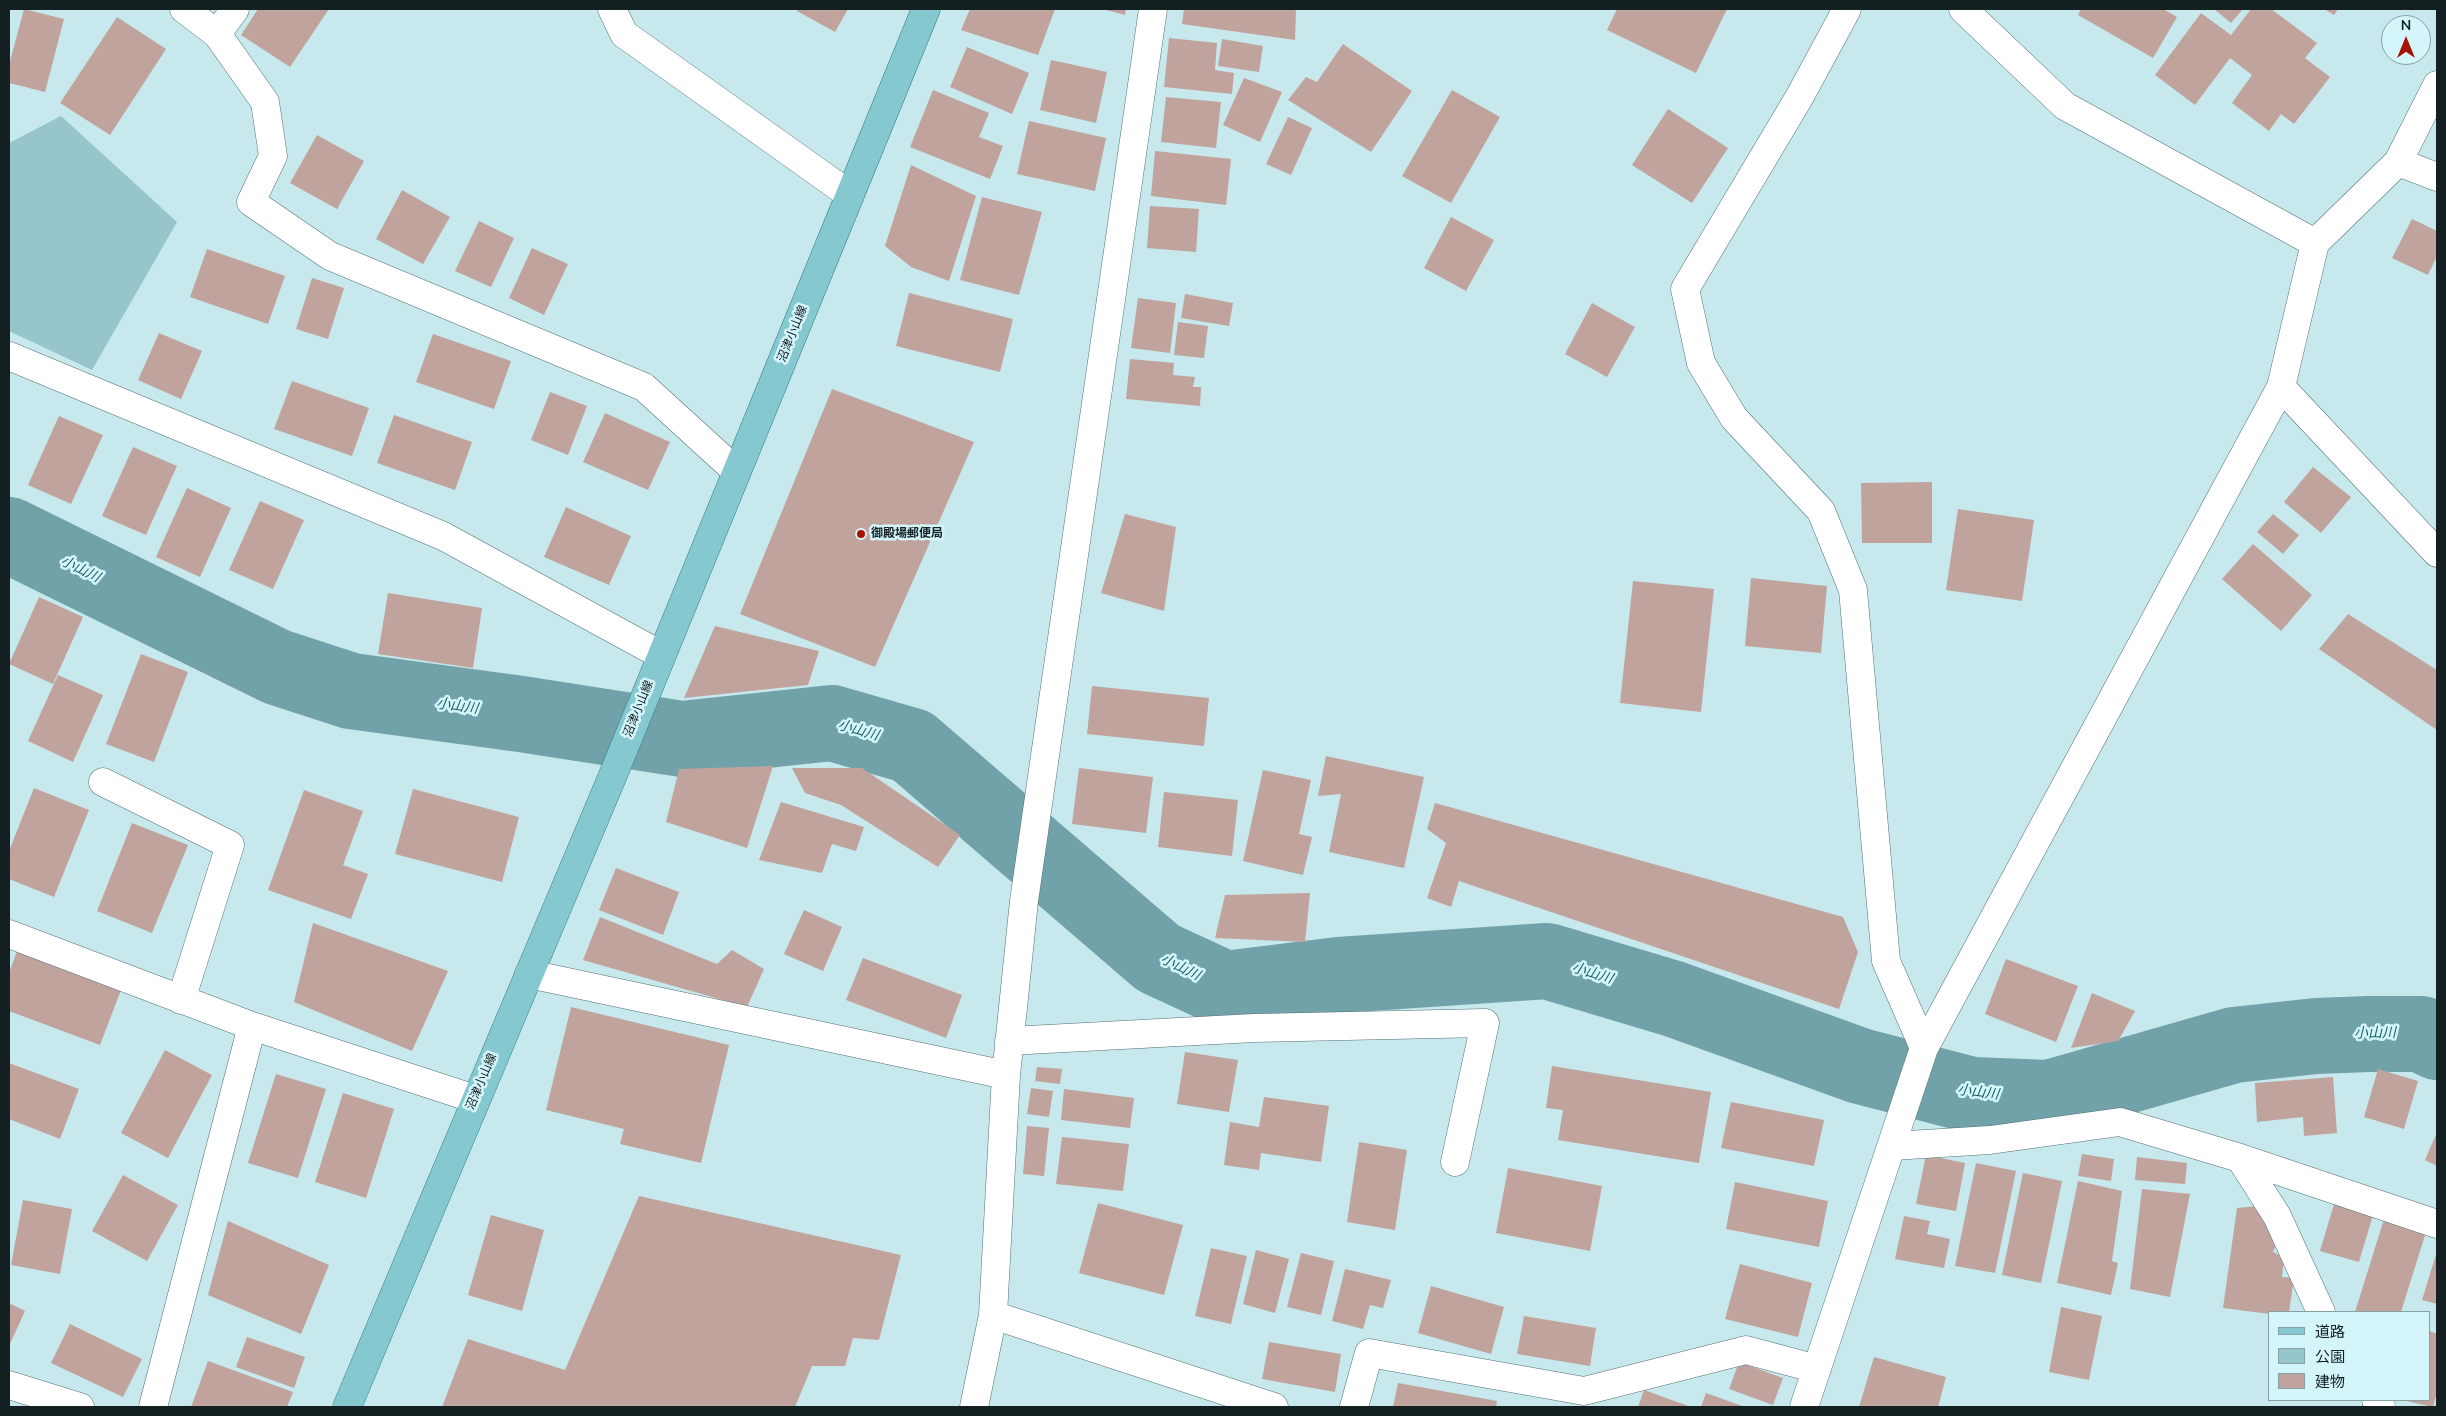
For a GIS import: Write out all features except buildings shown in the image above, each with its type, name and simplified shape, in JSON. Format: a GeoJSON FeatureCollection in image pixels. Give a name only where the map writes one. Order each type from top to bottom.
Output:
{"type":"FeatureCollection","features":[{"type":"Feature","properties":{"kind":"main road","name":"沼津小山線"},"geometry":{"type":"LineString","coordinates":[[347,1407],[474,1099],[530,974],[613,775],[736,470],[926,9]]}},
{"type":"Feature","properties":{"kind":"street"},"geometry":{"type":"LineString","coordinates":[[184,9],[217,34],[265,102],[273,156],[251,202],[330,256],[644,386],[736,470]]}},
{"type":"Feature","properties":{"kind":"street"},"geometry":{"type":"LineString","coordinates":[[217,34],[235,9]]}},
{"type":"Feature","properties":{"kind":"street"},"geometry":{"type":"LineString","coordinates":[[612,9],[624,34],[850,195]]}},
{"type":"Feature","properties":{"kind":"street"},"geometry":{"type":"LineString","coordinates":[[974,1407],[993,1315],[1006,1075],[1024,901],[1153,9]]}},
{"type":"Feature","properties":{"kind":"street"},"geometry":{"type":"LineString","coordinates":[[1847,9],[1800,96],[1685,289],[1701,363],[1734,418],[1821,511],[1853,590],[1886,961],[1924,1048]]}},
{"type":"Feature","properties":{"kind":"street"},"geometry":{"type":"LineString","coordinates":[[1962,9],[2066,106],[2315,243]]}},
{"type":"Feature","properties":{"kind":"street"},"geometry":{"type":"LineString","coordinates":[[1804,1407],[1924,1048],[2281,387],[2315,243],[2398,162],[2437,85]]}},
{"type":"Feature","properties":{"kind":"street"},"geometry":{"type":"LineString","coordinates":[[2398,162],[2437,177]]}},
{"type":"Feature","properties":{"kind":"street"},"geometry":{"type":"LineString","coordinates":[[9,356],[443,536],[661,655]]}},
{"type":"Feature","properties":{"kind":"street"},"geometry":{"type":"LineString","coordinates":[[2281,387],[2437,553]]}},
{"type":"Feature","properties":{"kind":"street"},"geometry":{"type":"LineString","coordinates":[[103,782],[230,845],[181,1000]]}},
{"type":"Feature","properties":{"kind":"street"},"geometry":{"type":"LineString","coordinates":[[9,934],[252,1026],[474,1099]]}},
{"type":"Feature","properties":{"kind":"street"},"geometry":{"type":"LineString","coordinates":[[530,974],[1006,1075]]}},
{"type":"Feature","properties":{"kind":"street"},"geometry":{"type":"LineString","coordinates":[[1010,1040],[1254,1028],[1485,1023],[1455,1162]]}},
{"type":"Feature","properties":{"kind":"street"},"geometry":{"type":"LineString","coordinates":[[152,1407],[252,1026]]}},
{"type":"Feature","properties":{"kind":"street"},"geometry":{"type":"LineString","coordinates":[[1895,1136],[1990,1140],[2120,1122],[2240,1158],[2437,1224]]}},
{"type":"Feature","properties":{"kind":"street"},"geometry":{"type":"LineString","coordinates":[[2240,1158],[2276,1216],[2321,1311]]}},
{"type":"Feature","properties":{"kind":"street"},"geometry":{"type":"LineString","coordinates":[[993,1315],[1274,1407]]}},
{"type":"Feature","properties":{"kind":"street"},"geometry":{"type":"LineString","coordinates":[[1354,1407],[1369,1353],[1584,1391],[1746,1350],[1817,1369]]}},
{"type":"Feature","properties":{"kind":"street"},"geometry":{"type":"LineString","coordinates":[[9,1385],[80,1407]]}},
{"type":"Feature","properties":{"kind":"green space"},"geometry":{"type":"Polygon","coordinates":[[[61,116],[177,222],[92,370],[9,331],[9,143],[61,116]]]}},
{"type":"Feature","properties":{"kind":"waterway","name":"小山川"},"geometry":{"type":"LineString","coordinates":[[9,535],[277,667],[351,691],[521,714],[682,739],[832,723],[912,746],[1158,958],[1225,989],[1339,975],[1547,961],[1674,999],[1860,1066],[1972,1095],[2049,1098],[2234,1045],[2316,1036],[2369,1034],[2421,1034],[2437,1042]]}},
{"type":"Feature","properties":{"kind":"place","name":"御殿場郵便局"},"geometry":{"type":"Point","coordinates":[861,534]}}]}
